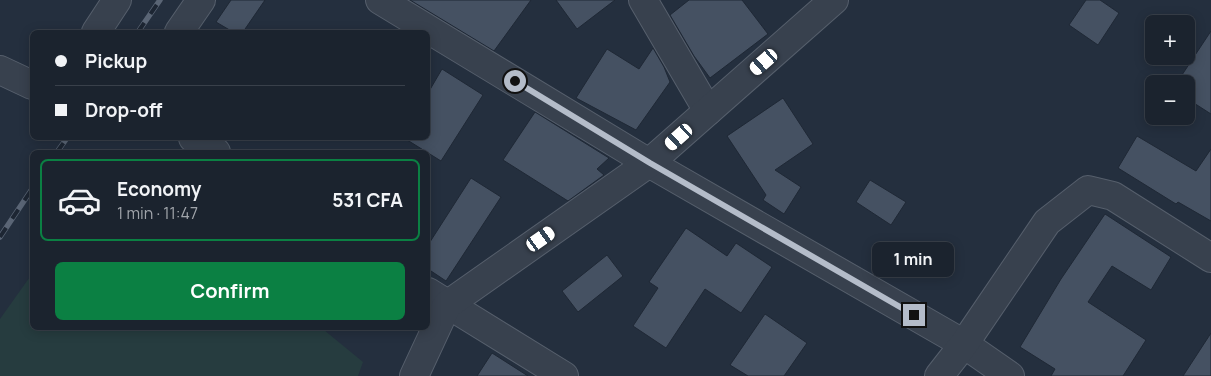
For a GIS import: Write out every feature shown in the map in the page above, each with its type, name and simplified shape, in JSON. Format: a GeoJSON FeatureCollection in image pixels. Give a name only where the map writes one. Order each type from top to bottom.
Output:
{"type":"FeatureCollection","features":[{"type":"Feature","properties":{"kind":"street"},"geometry":{"type":"LineString","coordinates":[[97,30],[117,0]]}},
{"type":"Feature","properties":{"kind":"street"},"geometry":{"type":"LineString","coordinates":[[180,30],[201,0]]}},
{"type":"Feature","properties":{"kind":"street"},"geometry":{"type":"LineString","coordinates":[[380,0],[430,30]]}},
{"type":"Feature","properties":{"kind":"street"},"geometry":{"type":"LineString","coordinates":[[644,0],[708,112]]}},
{"type":"Feature","properties":{"kind":"street"},"geometry":{"type":"LineString","coordinates":[[430,324],[438,298],[650,163],[834,0]]}},
{"type":"Feature","properties":{"kind":"street"},"geometry":{"type":"LineString","coordinates":[[430,30],[650,163],[964,344],[1010,376]]}},
{"type":"Feature","properties":{"kind":"street"},"geometry":{"type":"LineString","coordinates":[[0,70],[30,84]]}},
{"type":"Feature","properties":{"kind":"street"},"geometry":{"type":"LineString","coordinates":[[196,140],[213,150]]}},
{"type":"Feature","properties":{"kind":"street"},"geometry":{"type":"LineString","coordinates":[[939,376],[964,344],[1047,222],[1088,190],[1113,196],[1211,258]]}},
{"type":"Feature","properties":{"kind":"street"},"geometry":{"type":"LineString","coordinates":[[438,298],[564,376]]}},
{"type":"Feature","properties":{"kind":"street"},"geometry":{"type":"LineString","coordinates":[[414,376],[428,330]]}},
{"type":"Feature","properties":{"kind":"green space"},"geometry":{"type":"Polygon","coordinates":[[[30,277],[30,330],[324,330],[363,362],[358,376],[0,376],[0,319],[30,277]]]}},
{"type":"Feature","properties":{"kind":"building"},"geometry":{"type":"Polygon","coordinates":[[[231,0],[265,0],[244,30],[230,30],[216,22],[231,0]]]}},
{"type":"Feature","properties":{"kind":"building"},"geometry":{"type":"Polygon","coordinates":[[[410,0],[531,0],[494,51],[410,0]]]}},
{"type":"Feature","properties":{"kind":"building"},"geometry":{"type":"Polygon","coordinates":[[[556,0],[615,0],[577,29],[556,0]]]}},
{"type":"Feature","properties":{"kind":"building"},"geometry":{"type":"Polygon","coordinates":[[[689,0],[742,0],[768,34],[710,78],[694,56],[670,15],[689,0]]]}},
{"type":"Feature","properties":{"kind":"building"},"geometry":{"type":"Polygon","coordinates":[[[1086,0],[1100,0],[1119,13],[1098,45],[1069,25],[1086,0]]]}},
{"type":"Feature","properties":{"kind":"building"},"geometry":{"type":"Polygon","coordinates":[[[1211,31],[1211,114],[1195,104],[1195,75],[1182,75],[1189,65],[1195,65],[1195,55],[1211,31]]]}},
{"type":"Feature","properties":{"kind":"building"},"geometry":{"type":"Polygon","coordinates":[[[653,48],[670,82],[636,130],[576,98],[607,49],[639,69],[653,48]]]}},
{"type":"Feature","properties":{"kind":"building"},"geometry":{"type":"Polygon","coordinates":[[[442,69],[483,95],[441,161],[430,154],[430,150],[423,150],[407,140],[430,140],[430,90],[442,69]]]}},
{"type":"Feature","properties":{"kind":"building"},"geometry":{"type":"Polygon","coordinates":[[[783,98],[813,144],[775,170],[801,187],[784,214],[763,200],[766,195],[727,136],[783,98]]]}},
{"type":"Feature","properties":{"kind":"building"},"geometry":{"type":"Polygon","coordinates":[[[535,112],[609,158],[597,169],[604,175],[568,201],[503,160],[535,112]]]}},
{"type":"Feature","properties":{"kind":"building"},"geometry":{"type":"Polygon","coordinates":[[[1137,136],[1196,171],[1211,149],[1211,221],[1178,202],[1176,204],[1118,168],[1137,136]]]}},
{"type":"Feature","properties":{"kind":"building"},"geometry":{"type":"Polygon","coordinates":[[[471,178],[501,197],[446,281],[430,270],[430,242],[471,178]]]}},
{"type":"Feature","properties":{"kind":"building"},"geometry":{"type":"Polygon","coordinates":[[[870,180],[906,202],[891,225],[856,202],[870,180]]]}},
{"type":"Feature","properties":{"kind":"building"},"geometry":{"type":"Polygon","coordinates":[[[1105,214],[1171,257],[1151,290],[1112,266],[1088,302],[1146,340],[1123,376],[1051,376],[1055,369],[1020,347],[1061,279],[1105,214]]]}},
{"type":"Feature","properties":{"kind":"building"},"geometry":{"type":"Polygon","coordinates":[[[686,228],[727,256],[736,243],[772,267],[741,313],[705,289],[666,348],[633,326],[658,288],[649,282],[686,228]]]}},
{"type":"Feature","properties":{"kind":"building"},"geometry":{"type":"Polygon","coordinates":[[[607,255],[623,276],[578,312],[562,291],[607,255]]]}},
{"type":"Feature","properties":{"kind":"building"},"geometry":{"type":"Polygon","coordinates":[[[765,314],[807,343],[784,376],[748,376],[730,365],[765,314]]]}},
{"type":"Feature","properties":{"kind":"building"},"geometry":{"type":"Polygon","coordinates":[[[1211,333],[1211,376],[1183,376],[1211,333]]]}},
{"type":"Feature","properties":{"kind":"building"},"geometry":{"type":"Polygon","coordinates":[[[492,353],[528,376],[477,376],[492,353]]]}},
{"type":"Feature","properties":{"kind":"railway"},"geometry":{"type":"LineString","coordinates":[[139,30],[160,0]]}},
{"type":"Feature","properties":{"kind":"railway"},"geometry":{"type":"LineString","coordinates":[[58,150],[66,140]]}},
{"type":"Feature","properties":{"kind":"railway"},"geometry":{"type":"LineString","coordinates":[[0,237],[30,192]]}},
{"type":"Feature","properties":{"kind":"route"},"geometry":{"type":"LineString","coordinates":[[515,81],[650,163],[914,315]]}}]}
